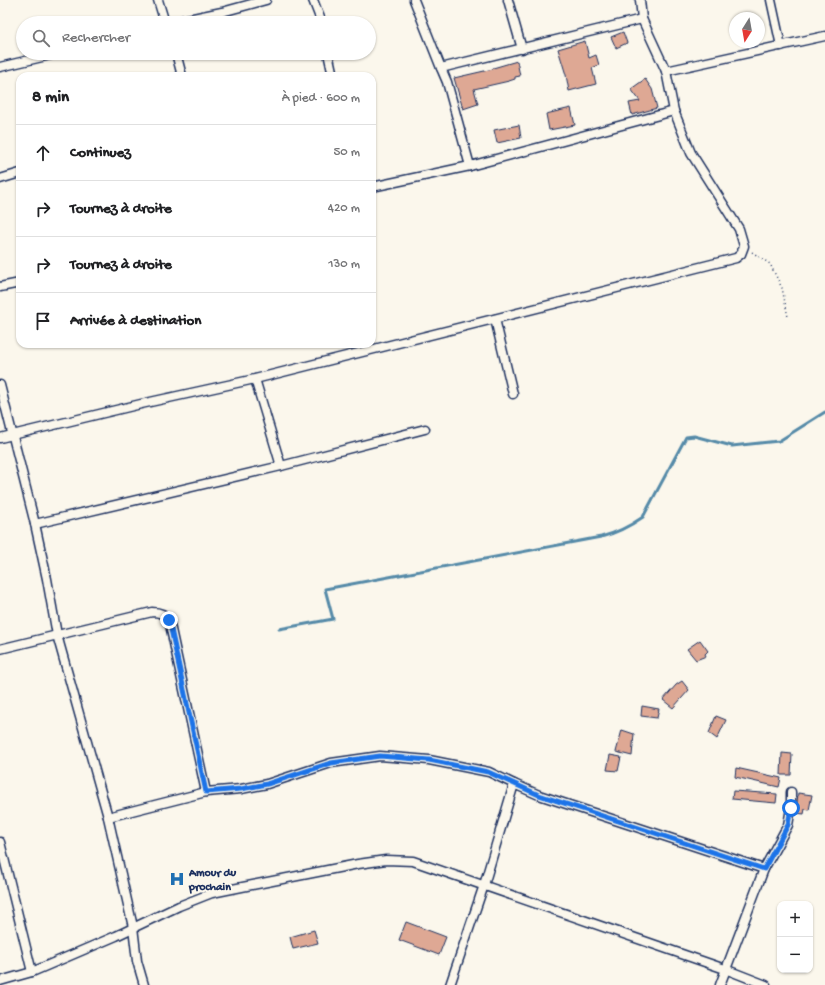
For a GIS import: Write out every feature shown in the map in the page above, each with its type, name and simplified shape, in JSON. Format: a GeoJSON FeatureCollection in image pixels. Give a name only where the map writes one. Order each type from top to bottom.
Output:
{"type":"FeatureCollection","features":[{"type":"Feature","properties":{"kind":"street"},"geometry":{"type":"LineString","coordinates":[[158,0],[164,16]]}},
{"type":"Feature","properties":{"kind":"street"},"geometry":{"type":"LineString","coordinates":[[203,16],[266,0]]}},
{"type":"Feature","properties":{"kind":"street"},"geometry":{"type":"LineString","coordinates":[[313,0],[319,16]]}},
{"type":"Feature","properties":{"kind":"street"},"geometry":{"type":"LineString","coordinates":[[414,0],[447,82],[470,166]]}},
{"type":"Feature","properties":{"kind":"street"},"geometry":{"type":"LineString","coordinates":[[508,0],[522,49]]}},
{"type":"Feature","properties":{"kind":"street"},"geometry":{"type":"LineString","coordinates":[[0,438],[255,378],[736,258],[741,254],[744,246],[739,229],[691,153],[674,110],[666,71],[642,19],[640,0]]}},
{"type":"Feature","properties":{"kind":"street"},"geometry":{"type":"LineString","coordinates":[[771,0],[781,46]]}},
{"type":"Feature","properties":{"kind":"street"},"geometry":{"type":"LineString","coordinates":[[441,68],[642,19]]}},
{"type":"Feature","properties":{"kind":"street"},"geometry":{"type":"LineString","coordinates":[[666,71],[825,36]]}},
{"type":"Feature","properties":{"kind":"street"},"geometry":{"type":"LineString","coordinates":[[0,67],[29,60]]}},
{"type":"Feature","properties":{"kind":"street"},"geometry":{"type":"LineString","coordinates":[[178,60],[181,72]]}},
{"type":"Feature","properties":{"kind":"street"},"geometry":{"type":"LineString","coordinates":[[330,60],[332,72]]}},
{"type":"Feature","properties":{"kind":"street"},"geometry":{"type":"LineString","coordinates":[[376,186],[470,166],[674,110]]}},
{"type":"Feature","properties":{"kind":"street"},"geometry":{"type":"LineString","coordinates":[[0,178],[16,174]]}},
{"type":"Feature","properties":{"kind":"street"},"geometry":{"type":"LineString","coordinates":[[0,287],[16,284]]}},
{"type":"Feature","properties":{"kind":"street"},"geometry":{"type":"LineString","coordinates":[[495,319],[513,394]]}},
{"type":"Feature","properties":{"kind":"street"},"geometry":{"type":"LineString","coordinates":[[255,378],[281,466]]}},
{"type":"Feature","properties":{"kind":"street"},"geometry":{"type":"LineString","coordinates":[[0,385],[35,524],[58,635],[108,817],[133,927],[137,961],[144,985]]}},
{"type":"Feature","properties":{"kind":"street"},"geometry":{"type":"LineString","coordinates":[[35,524],[281,466],[425,429]]}},
{"type":"Feature","properties":{"kind":"street"},"geometry":{"type":"LineString","coordinates":[[0,650],[152,612],[162,613],[167,616],[206,792]]}},
{"type":"Feature","properties":{"kind":"street"},"geometry":{"type":"LineString","coordinates":[[108,817],[206,792],[241,789],[267,784],[331,763],[380,756],[429,760],[488,772],[539,795],[764,869]]}},
{"type":"Feature","properties":{"kind":"street"},"geometry":{"type":"LineString","coordinates":[[450,985],[484,885],[514,784]]}},
{"type":"Feature","properties":{"kind":"street"},"geometry":{"type":"LineString","coordinates":[[720,985],[764,869],[788,825],[791,808],[791,792]]}},
{"type":"Feature","properties":{"kind":"street"},"geometry":{"type":"LineString","coordinates":[[0,842],[32,972]]}},
{"type":"Feature","properties":{"kind":"street"},"geometry":{"type":"LineString","coordinates":[[0,982],[32,972],[179,906],[212,893],[358,864],[386,860],[413,861],[725,969],[766,985]]}},
{"type":"Feature","properties":{"kind":"path"},"geometry":{"type":"LineString","coordinates":[[744,246],[770,264],[782,288],[788,316]]}},
{"type":"Feature","properties":{"kind":"building"},"geometry":{"type":"Polygon","coordinates":[[[623,32],[627,43],[616,48],[611,37],[623,32]]]}},
{"type":"Feature","properties":{"kind":"building"},"geometry":{"type":"Polygon","coordinates":[[[585,41],[589,58],[596,55],[599,65],[592,68],[596,84],[569,91],[558,49],[585,41]]]}},
{"type":"Feature","properties":{"kind":"building"},"geometry":{"type":"Polygon","coordinates":[[[517,61],[520,76],[509,81],[474,89],[478,104],[463,109],[454,78],[493,69],[517,61]]]}},
{"type":"Feature","properties":{"kind":"building"},"geometry":{"type":"Polygon","coordinates":[[[645,79],[652,89],[657,108],[632,115],[629,103],[640,101],[631,89],[645,79]]]}},
{"type":"Feature","properties":{"kind":"building"},"geometry":{"type":"Polygon","coordinates":[[[571,108],[575,125],[549,130],[546,114],[571,108]]]}},
{"type":"Feature","properties":{"kind":"building"},"geometry":{"type":"Polygon","coordinates":[[[519,125],[521,138],[497,143],[494,130],[519,125]]]}},
{"type":"Feature","properties":{"kind":"building"},"geometry":{"type":"Polygon","coordinates":[[[700,640],[708,651],[705,654],[706,656],[696,660],[687,649],[700,640]]]}},
{"type":"Feature","properties":{"kind":"building"},"geometry":{"type":"Polygon","coordinates":[[[682,681],[689,690],[673,708],[663,700],[676,685],[682,681]]]}},
{"type":"Feature","properties":{"kind":"building"},"geometry":{"type":"Polygon","coordinates":[[[642,706],[659,709],[657,718],[641,716],[642,706]]]}},
{"type":"Feature","properties":{"kind":"building"},"geometry":{"type":"Polygon","coordinates":[[[716,716],[726,720],[717,739],[709,733],[716,716]]]}},
{"type":"Feature","properties":{"kind":"building"},"geometry":{"type":"Polygon","coordinates":[[[622,730],[634,734],[632,756],[616,752],[622,730]]]}},
{"type":"Feature","properties":{"kind":"building"},"geometry":{"type":"Polygon","coordinates":[[[782,753],[792,754],[791,775],[781,775],[782,753]]]}},
{"type":"Feature","properties":{"kind":"building"},"geometry":{"type":"Polygon","coordinates":[[[610,755],[621,757],[618,771],[607,770],[610,755]]]}},
{"type":"Feature","properties":{"kind":"building"},"geometry":{"type":"Polygon","coordinates":[[[736,768],[781,778],[779,787],[735,777],[736,768]]]}},
{"type":"Feature","properties":{"kind":"building"},"geometry":{"type":"Polygon","coordinates":[[[733,791],[777,794],[776,803],[732,799],[733,791]]]}},
{"type":"Feature","properties":{"kind":"building"},"geometry":{"type":"Polygon","coordinates":[[[798,793],[812,795],[809,810],[805,809],[804,814],[796,813],[798,793]]]}},
{"type":"Feature","properties":{"kind":"building"},"geometry":{"type":"Polygon","coordinates":[[[406,922],[446,937],[439,955],[399,940],[406,922]]]}},
{"type":"Feature","properties":{"kind":"building"},"geometry":{"type":"Polygon","coordinates":[[[314,930],[318,943],[293,949],[290,937],[314,930]]]}},
{"type":"Feature","properties":{"kind":"waterway"},"geometry":{"type":"LineString","coordinates":[[279,629],[333,619],[325,589],[601,537],[612,533],[643,517],[686,437],[694,436],[732,446],[779,441],[825,412]]}},
{"type":"Feature","properties":{"kind":"place","name":"Amour du prochain"},"geometry":{"type":"Point","coordinates":[177,879]}},
{"type":"Feature","properties":{"kind":"route"},"geometry":{"type":"LineString","coordinates":[[169,620],[206,792],[241,789],[267,784],[331,763],[380,756],[429,760],[488,772],[539,795],[764,869],[788,825],[791,808]]}}]}
